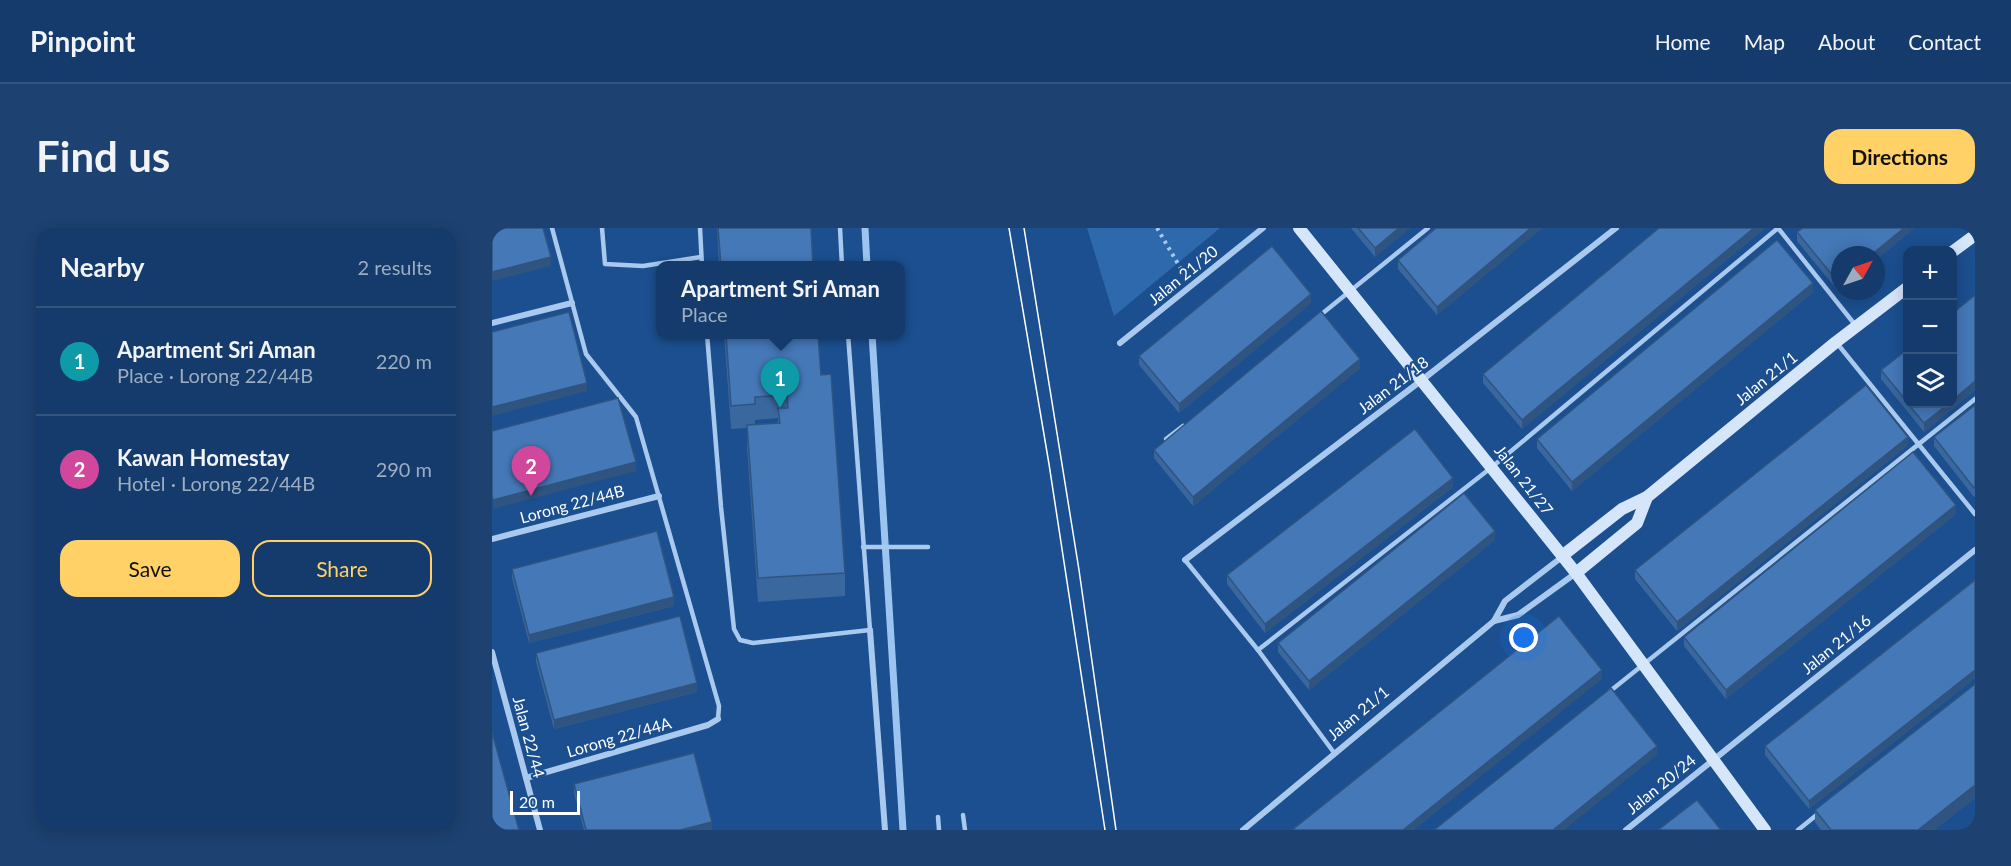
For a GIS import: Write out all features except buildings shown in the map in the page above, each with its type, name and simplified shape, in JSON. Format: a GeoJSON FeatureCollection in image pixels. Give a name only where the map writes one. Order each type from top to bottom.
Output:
{"type":"FeatureCollection","features":[{"type":"Feature","properties":{"kind":"street","name":"Jalan 21/20"},"geometry":{"type":"LineString","coordinates":[[1120,343],[1263,228]]}},
{"type":"Feature","properties":{"kind":"street","name":"Jalan 21/27"},"geometry":{"type":"LineString","coordinates":[[1299,228],[1576,573],[1765,830]]}},
{"type":"Feature","properties":{"kind":"street","name":"Jalan 21/18"},"geometry":{"type":"LineString","coordinates":[[1185,560],[1422,380],[1616,228]]}},
{"type":"Feature","properties":{"kind":"street"},"geometry":{"type":"LineString","coordinates":[[1957,249],[1975,235]]}},
{"type":"Feature","properties":{"kind":"street","name":"Jalan 21/1"},"geometry":{"type":"LineString","coordinates":[[1243,830],[1494,621],[1505,601],[1622,509],[1647,497],[1836,342],[1903,291]]}},
{"type":"Feature","properties":{"kind":"street"},"geometry":{"type":"LineString","coordinates":[[492,323],[572,303]]}},
{"type":"Feature","properties":{"kind":"street","name":"Lorong 22/44B"},"geometry":{"type":"LineString","coordinates":[[492,539],[659,496]]}},
{"type":"Feature","properties":{"kind":"street","name":"Jalan 21/1"},"geometry":{"type":"LineString","coordinates":[[1494,621],[1518,615],[1576,573],[1636,523],[1647,497]]}},
{"type":"Feature","properties":{"kind":"street","name":"Jalan 21/16"},"geometry":{"type":"LineString","coordinates":[[1714,759],[1975,550]]}},
{"type":"Feature","properties":{"kind":"street"},"geometry":{"type":"LineString","coordinates":[[870,630],[885,830]]}},
{"type":"Feature","properties":{"kind":"street","name":"Jalan 22/44"},"geometry":{"type":"LineString","coordinates":[[492,652],[540,830]]}},
{"type":"Feature","properties":{"kind":"street","name":"Lorong 22/44A"},"geometry":{"type":"LineString","coordinates":[[526,778],[708,725],[718,719]]}},
{"type":"Feature","properties":{"kind":"street","name":"Jalan 20/24"},"geometry":{"type":"LineString","coordinates":[[1626,830],[1714,759]]}},
{"type":"Feature","properties":{"kind":"lane"},"geometry":{"type":"LineString","coordinates":[[552,228],[586,354],[636,417],[719,706],[718,719]]}},
{"type":"Feature","properties":{"kind":"lane"},"geometry":{"type":"LineString","coordinates":[[602,228],[605,264],[643,266],[656,264]]}},
{"type":"Feature","properties":{"kind":"lane"},"geometry":{"type":"LineString","coordinates":[[700,228],[701,261]]}},
{"type":"Feature","properties":{"kind":"lane"},"geometry":{"type":"LineString","coordinates":[[840,228],[842,261]]}},
{"type":"Feature","properties":{"kind":"lane"},"geometry":{"type":"LineString","coordinates":[[1317,318],[1428,228]]}},
{"type":"Feature","properties":{"kind":"lane"},"geometry":{"type":"LineString","coordinates":[[1258,650],[1492,467],[1778,228],[1856,326]]}},
{"type":"Feature","properties":{"kind":"lane"},"geometry":{"type":"LineString","coordinates":[[675,261],[701,257]]}},
{"type":"Feature","properties":{"kind":"lane"},"geometry":{"type":"LineString","coordinates":[[707,339],[721,507],[734,629],[740,640],[753,643],[870,630],[848,339]]}},
{"type":"Feature","properties":{"kind":"lane"},"geometry":{"type":"LineString","coordinates":[[1836,342],[1975,514]]}},
{"type":"Feature","properties":{"kind":"lane"},"geometry":{"type":"LineString","coordinates":[[1608,693],[1975,399]]}},
{"type":"Feature","properties":{"kind":"lane"},"geometry":{"type":"LineString","coordinates":[[1166,439],[1184,424]]}},
{"type":"Feature","properties":{"kind":"lane"},"geometry":{"type":"LineString","coordinates":[[864,547],[928,547]]}},
{"type":"Feature","properties":{"kind":"lane"},"geometry":{"type":"LineString","coordinates":[[1185,560],[1258,650],[1335,754]]}},
{"type":"Feature","properties":{"kind":"lane"},"geometry":{"type":"LineString","coordinates":[[1798,830],[1826,808]]}},
{"type":"Feature","properties":{"kind":"lane"},"geometry":{"type":"LineString","coordinates":[[963,815],[964,830]]}},
{"type":"Feature","properties":{"kind":"lane"},"geometry":{"type":"LineString","coordinates":[[938,817],[939,830]]}},
{"type":"Feature","properties":{"kind":"path"},"geometry":{"type":"LineString","coordinates":[[1157,228],[1192,285]]}},
{"type":"Feature","properties":{"kind":"shaded area"},"geometry":{"type":"Polygon","coordinates":[[[1087,228],[1220,228],[1114,316],[1087,228]]]}},
{"type":"Feature","properties":{"kind":"waterway"},"geometry":{"type":"LineString","coordinates":[[865,228],[867,261]]}},
{"type":"Feature","properties":{"kind":"waterway"},"geometry":{"type":"LineString","coordinates":[[872,339],[903,830]]}},
{"type":"Feature","properties":{"kind":"tram line"},"geometry":{"type":"LineString","coordinates":[[1009,228],[1049,464],[1105,830]]}},
{"type":"Feature","properties":{"kind":"tram line"},"geometry":{"type":"LineString","coordinates":[[1024,228],[1079,570],[1116,830]]}},
{"type":"Feature","properties":{"kind":"place","name":"Apartment Sri Aman"},"geometry":{"type":"Point","coordinates":[780,408]}},
{"type":"Feature","properties":{"kind":"place","name":"Kawan Homestay"},"geometry":{"type":"Point","coordinates":[531,496]}}]}
